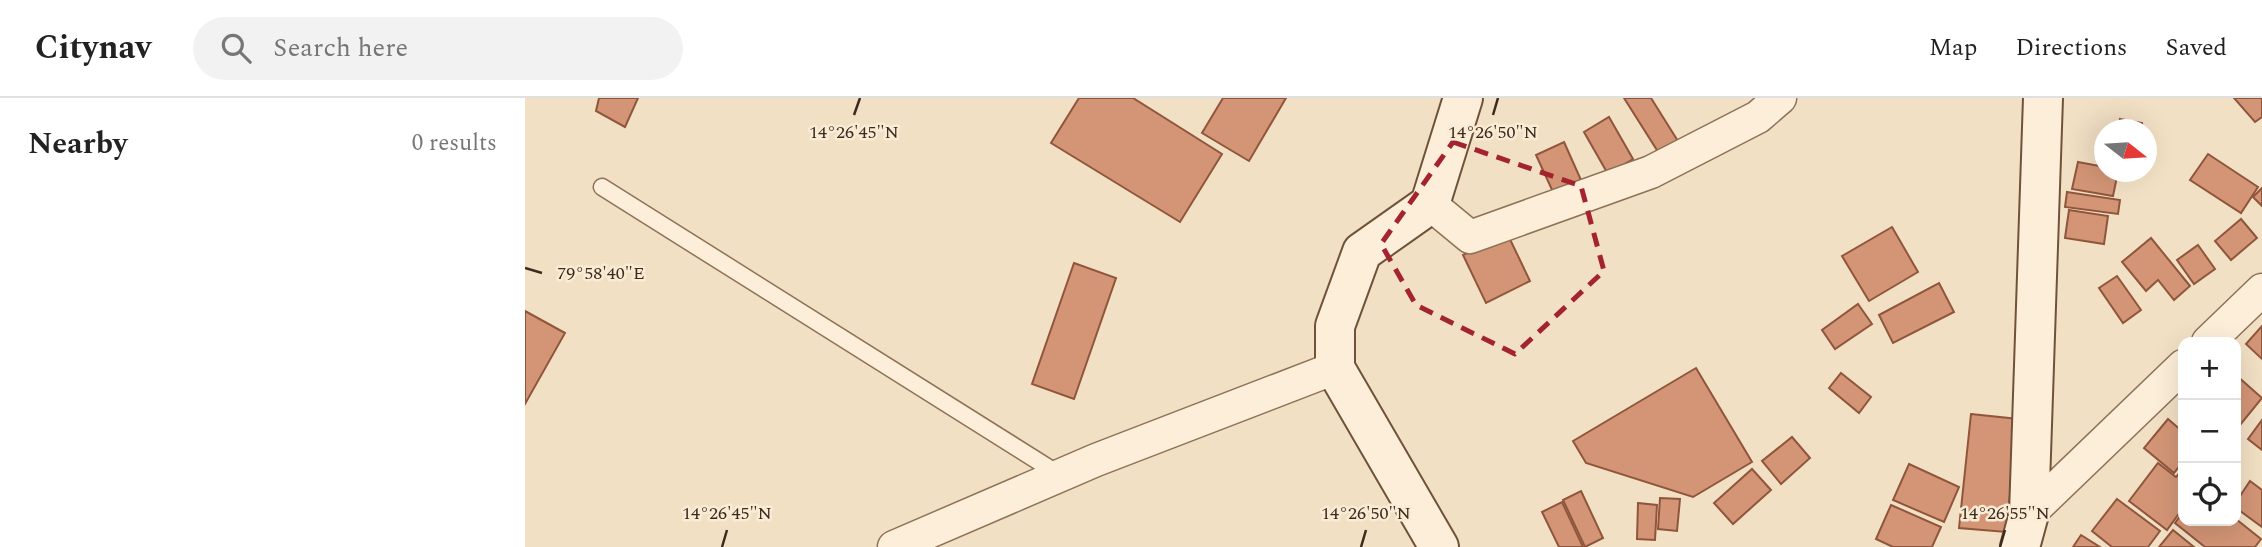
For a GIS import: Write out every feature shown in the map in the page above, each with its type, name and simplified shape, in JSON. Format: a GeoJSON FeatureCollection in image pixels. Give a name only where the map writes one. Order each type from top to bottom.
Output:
{"type":"FeatureCollection","features":[{"type":"Feature","properties":{"kind":"street"},"geometry":{"type":"LineString","coordinates":[[1439,547],[1335,368],[1335,326],[1362,252],[1430,204],[1463,98]]}},
{"type":"Feature","properties":{"kind":"street"},"geometry":{"type":"LineString","coordinates":[[1430,204],[1470,237],[1651,172],[1758,117],[1780,98]]}},
{"type":"Feature","properties":{"kind":"street"},"geometry":{"type":"LineString","coordinates":[[2025,531],[2043,98]]}},
{"type":"Feature","properties":{"kind":"street"},"geometry":{"type":"LineString","coordinates":[[2213,337],[2262,290]]}},
{"type":"Feature","properties":{"kind":"street"},"geometry":{"type":"LineString","coordinates":[[894,547],[1060,475],[1335,368]]}},
{"type":"Feature","properties":{"kind":"street"},"geometry":{"type":"LineString","coordinates":[[2025,531],[2178,371]]}},
{"type":"Feature","properties":{"kind":"lane"},"geometry":{"type":"LineString","coordinates":[[602,187],[1060,475]]}},
{"type":"Feature","properties":{"kind":"highlighted area"},"geometry":{"type":"Polygon","coordinates":[[[1453,142],[1581,186],[1604,271],[1515,354],[1416,305],[1381,244],[1453,142]]]}},
{"type":"Feature","properties":{"kind":"building"},"geometry":{"type":"Polygon","coordinates":[[[599,98],[638,98],[625,127],[596,111],[599,98]]]}},
{"type":"Feature","properties":{"kind":"building"},"geometry":{"type":"Polygon","coordinates":[[[1079,98],[1133,98],[1222,154],[1180,222],[1051,143],[1079,98]]]}},
{"type":"Feature","properties":{"kind":"building"},"geometry":{"type":"Polygon","coordinates":[[[1223,98],[1286,98],[1249,161],[1202,133],[1223,98]]]}},
{"type":"Feature","properties":{"kind":"building"},"geometry":{"type":"Polygon","coordinates":[[[1624,98],[1651,98],[1681,146],[1662,158],[1624,98]]]}},
{"type":"Feature","properties":{"kind":"building"},"geometry":{"type":"Polygon","coordinates":[[[2234,98],[2262,98],[2262,117],[2255,122],[2234,98]]]}},
{"type":"Feature","properties":{"kind":"building"},"geometry":{"type":"Polygon","coordinates":[[[1609,117],[1633,159],[1608,174],[1584,132],[1609,117]]]}},
{"type":"Feature","properties":{"kind":"building"},"geometry":{"type":"Polygon","coordinates":[[[1564,142],[1581,180],[1553,192],[1536,155],[1564,142]]]}},
{"type":"Feature","properties":{"kind":"building"},"geometry":{"type":"Polygon","coordinates":[[[2208,154],[2258,187],[2241,213],[2190,180],[2208,154]]]}},
{"type":"Feature","properties":{"kind":"building"},"geometry":{"type":"Polygon","coordinates":[[[2078,162],[2094,165],[2094,182],[2116,182],[2113,196],[2072,189],[2078,162]]]}},
{"type":"Feature","properties":{"kind":"building"},"geometry":{"type":"Polygon","coordinates":[[[2262,188],[2262,206],[2253,197],[2262,188]]]}},
{"type":"Feature","properties":{"kind":"building"},"geometry":{"type":"Polygon","coordinates":[[[2067,192],[2120,200],[2118,214],[2065,207],[2067,192]]]}},
{"type":"Feature","properties":{"kind":"building"},"geometry":{"type":"Polygon","coordinates":[[[2069,210],[2108,216],[2104,244],[2065,238],[2069,210]]]}},
{"type":"Feature","properties":{"kind":"building"},"geometry":{"type":"Polygon","coordinates":[[[2241,219],[2257,238],[2231,260],[2215,241],[2241,219]]]}},
{"type":"Feature","properties":{"kind":"building"},"geometry":{"type":"Polygon","coordinates":[[[1892,227],[1918,272],[1869,301],[1842,256],[1892,227]]]}},
{"type":"Feature","properties":{"kind":"building"},"geometry":{"type":"Polygon","coordinates":[[[1507,233],[1530,281],[1486,303],[1463,255],[1507,233]]]}},
{"type":"Feature","properties":{"kind":"building"},"geometry":{"type":"Polygon","coordinates":[[[2151,238],[2190,286],[2174,300],[2158,280],[2146,291],[2122,262],[2151,238]]]}},
{"type":"Feature","properties":{"kind":"building"},"geometry":{"type":"Polygon","coordinates":[[[2198,245],[2215,269],[2194,284],[2177,260],[2198,245]]]}},
{"type":"Feature","properties":{"kind":"building"},"geometry":{"type":"Polygon","coordinates":[[[1074,263],[1116,278],[1074,399],[1032,384],[1074,263]]]}},
{"type":"Feature","properties":{"kind":"building"},"geometry":{"type":"Polygon","coordinates":[[[2117,276],[2141,310],[2123,323],[2099,288],[2117,276]]]}},
{"type":"Feature","properties":{"kind":"building"},"geometry":{"type":"Polygon","coordinates":[[[1939,283],[1954,312],[1893,343],[1879,315],[1939,283]]]}},
{"type":"Feature","properties":{"kind":"building"},"geometry":{"type":"Polygon","coordinates":[[[1858,304],[1872,324],[1835,349],[1822,330],[1858,304]]]}},
{"type":"Feature","properties":{"kind":"building"},"geometry":{"type":"Polygon","coordinates":[[[525,311],[565,333],[525,404],[525,311]]]}},
{"type":"Feature","properties":{"kind":"building"},"geometry":{"type":"Polygon","coordinates":[[[2262,326],[2262,359],[2246,344],[2262,326]]]}},
{"type":"Feature","properties":{"kind":"building"},"geometry":{"type":"Polygon","coordinates":[[[1696,368],[1752,462],[1693,497],[1586,463],[1573,441],[1696,368]]]}},
{"type":"Feature","properties":{"kind":"building"},"geometry":{"type":"Polygon","coordinates":[[[1841,373],[1871,397],[1859,413],[1829,388],[1841,373]]]}},
{"type":"Feature","properties":{"kind":"building"},"geometry":{"type":"Polygon","coordinates":[[[2241,379],[2262,398],[2241,424],[2241,379]]]}},
{"type":"Feature","properties":{"kind":"building"},"geometry":{"type":"Polygon","coordinates":[[[1971,414],[2018,419],[2006,532],[1959,528],[1971,414]]]}},
{"type":"Feature","properties":{"kind":"building"},"geometry":{"type":"Polygon","coordinates":[[[2168,419],[2178,428],[2178,468],[2174,473],[2144,448],[2168,419]]]}},
{"type":"Feature","properties":{"kind":"building"},"geometry":{"type":"Polygon","coordinates":[[[2262,420],[2262,450],[2248,439],[2262,420]]]}},
{"type":"Feature","properties":{"kind":"building"},"geometry":{"type":"Polygon","coordinates":[[[1792,437],[1810,458],[1781,484],[1762,461],[1792,437]]]}},
{"type":"Feature","properties":{"kind":"building"},"geometry":{"type":"Polygon","coordinates":[[[2158,463],[2176,477],[2178,474],[2178,515],[2167,530],[2129,501],[2158,463]]]}},
{"type":"Feature","properties":{"kind":"building"},"geometry":{"type":"Polygon","coordinates":[[[1909,464],[1959,487],[1944,522],[1893,500],[1909,464]]]}},
{"type":"Feature","properties":{"kind":"building"},"geometry":{"type":"Polygon","coordinates":[[[1752,469],[1771,490],[1733,524],[1714,503],[1752,469]]]}},
{"type":"Feature","properties":{"kind":"building"},"geometry":{"type":"Polygon","coordinates":[[[2250,481],[2262,490],[2262,527],[2241,512],[2241,494],[2250,481]]]}},
{"type":"Feature","properties":{"kind":"building"},"geometry":{"type":"Polygon","coordinates":[[[1581,491],[1603,538],[1585,547],[1563,500],[1581,491]]]}},
{"type":"Feature","properties":{"kind":"building"},"geometry":{"type":"Polygon","coordinates":[[[1660,498],[1680,499],[1677,531],[1658,529],[1660,498]]]}},
{"type":"Feature","properties":{"kind":"building"},"geometry":{"type":"Polygon","coordinates":[[[2117,499],[2160,531],[2148,547],[2112,547],[2092,531],[2117,499]]]}},
{"type":"Feature","properties":{"kind":"building"},"geometry":{"type":"Polygon","coordinates":[[[1562,502],[1583,547],[1559,547],[1542,512],[1562,502]]]}},
{"type":"Feature","properties":{"kind":"building"},"geometry":{"type":"Polygon","coordinates":[[[1638,503],[1657,505],[1655,540],[1637,539],[1638,503]]]}},
{"type":"Feature","properties":{"kind":"building"},"geometry":{"type":"Polygon","coordinates":[[[1891,505],[1941,527],[1932,547],[1893,547],[1876,539],[1891,505]]]}},
{"type":"Feature","properties":{"kind":"building"},"geometry":{"type":"Polygon","coordinates":[[[2241,523],[2261,539],[2255,547],[2205,547],[2179,526],[2241,526],[2241,523]]]}},
{"type":"Feature","properties":{"kind":"building"},"geometry":{"type":"Polygon","coordinates":[[[2173,530],[2194,547],[2159,547],[2173,530]]]}},
{"type":"Feature","properties":{"kind":"building"},"geometry":{"type":"Polygon","coordinates":[[[2081,535],[2100,547],[2073,547],[2081,535]]]}}]}
